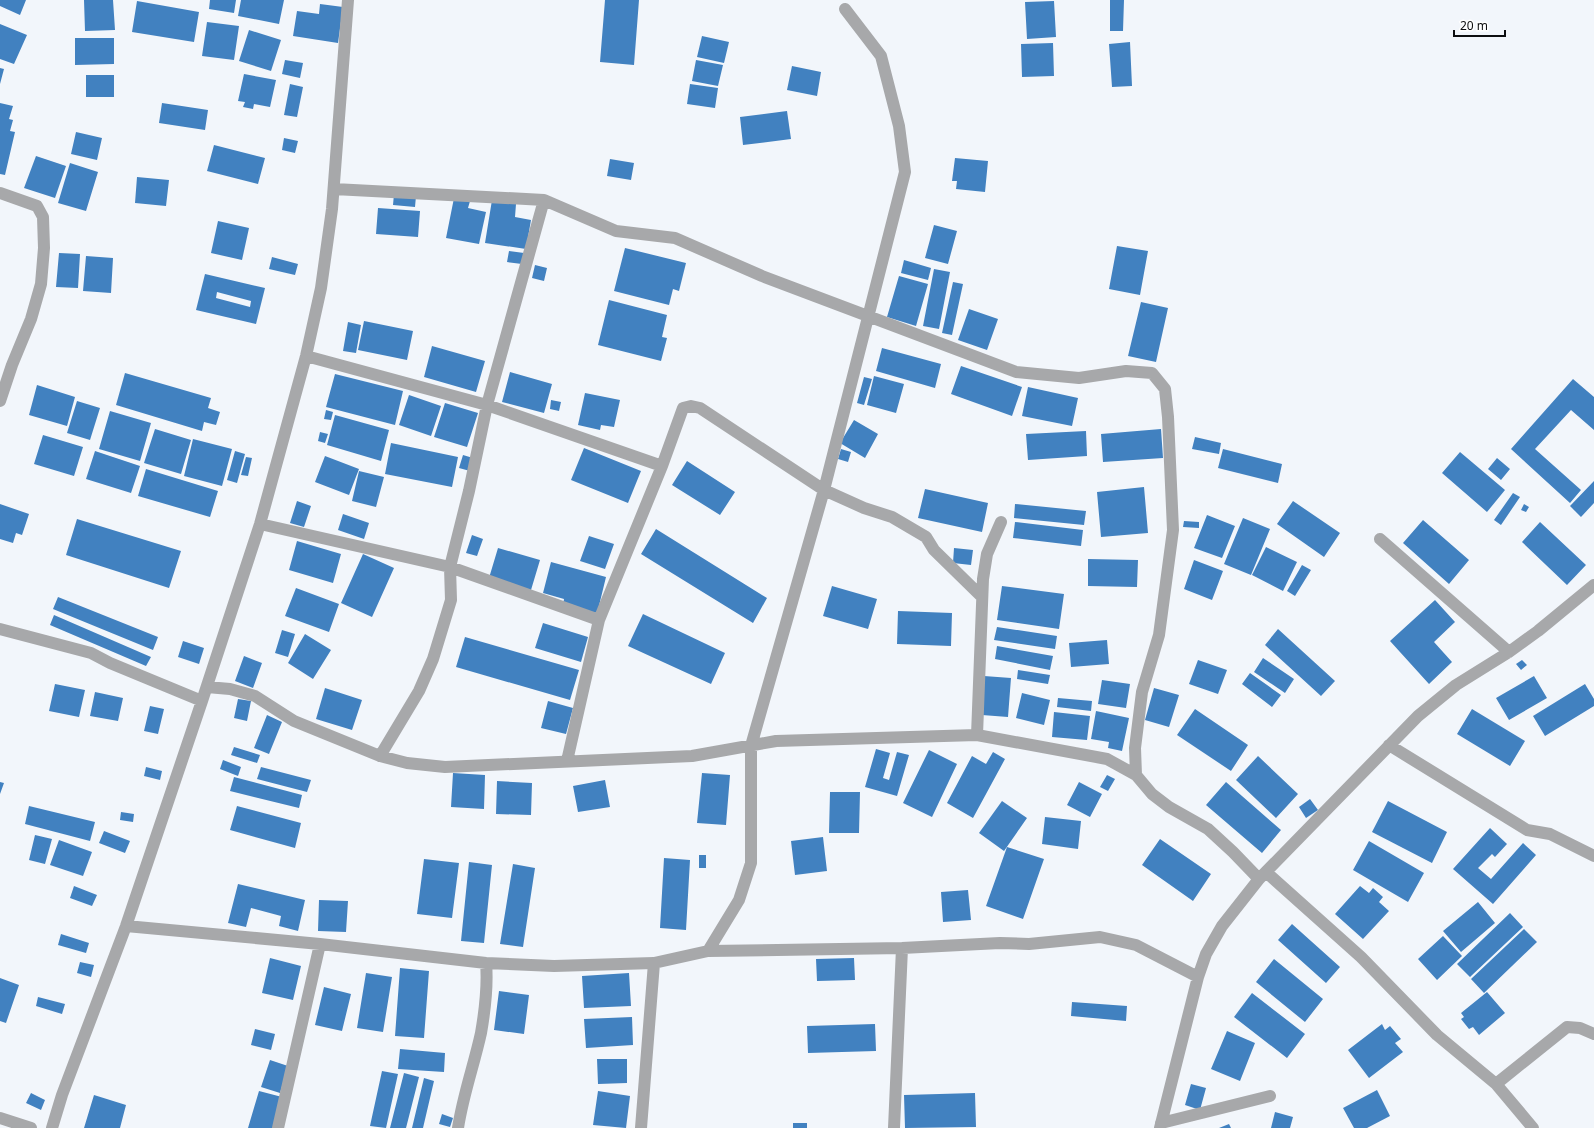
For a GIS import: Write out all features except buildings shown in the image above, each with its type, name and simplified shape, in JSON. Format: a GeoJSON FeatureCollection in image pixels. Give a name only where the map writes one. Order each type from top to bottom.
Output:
{"type":"FeatureCollection","features":[{"type":"Feature","properties":{"kind":"street"},"geometry":{"type":"LineString","coordinates":[[52,1128],[62,1095],[126,926],[207,687],[260,524],[306,356],[321,288],[334,189],[348,0]]}},
{"type":"Feature","properties":{"kind":"street"},"geometry":{"type":"LineString","coordinates":[[708,950],[739,900],[751,863],[752,746],[824,490],[905,172],[900,126],[881,56],[845,9]]}},
{"type":"Feature","properties":{"kind":"street"},"geometry":{"type":"LineString","coordinates":[[334,189],[544,200],[616,231],[675,238],[762,276],[1016,372],[1080,378],[1126,371],[1152,373],[1165,389],[1168,417],[1173,530],[1159,635],[1142,692],[1135,748],[1136,775]]}},
{"type":"Feature","properties":{"kind":"street"},"geometry":{"type":"LineString","coordinates":[[0,193],[37,206],[43,217],[44,248],[41,284],[31,319],[12,364],[0,400]]}},
{"type":"Feature","properties":{"kind":"street"},"geometry":{"type":"LineString","coordinates":[[380,756],[419,691],[433,659],[451,600],[450,567],[469,491],[487,405],[544,200]]}},
{"type":"Feature","properties":{"kind":"street"},"geometry":{"type":"LineString","coordinates":[[306,356],[487,405],[662,466]]}},
{"type":"Feature","properties":{"kind":"street"},"geometry":{"type":"LineString","coordinates":[[567,761],[599,620],[662,466],[683,408],[691,406],[700,408],[824,490],[864,508],[892,517],[926,537],[934,550],[981,596]]}},
{"type":"Feature","properties":{"kind":"street"},"geometry":{"type":"LineString","coordinates":[[977,735],[981,596],[987,554],[1000,522]]}},
{"type":"Feature","properties":{"kind":"street"},"geometry":{"type":"LineString","coordinates":[[260,524],[450,567],[599,620]]}},
{"type":"Feature","properties":{"kind":"street"},"geometry":{"type":"LineString","coordinates":[[1380,539],[1509,652]]}},
{"type":"Feature","properties":{"kind":"street"},"geometry":{"type":"LineString","coordinates":[[1270,1096],[1161,1126],[1198,976],[1206,954],[1222,926],[1263,875],[1418,716],[1456,685],[1509,652],[1538,631],[1594,585]]}},
{"type":"Feature","properties":{"kind":"street"},"geometry":{"type":"LineString","coordinates":[[0,629],[91,653],[110,664],[202,701]]}},
{"type":"Feature","properties":{"kind":"street"},"geometry":{"type":"LineString","coordinates":[[207,687],[230,689],[255,696],[294,720],[380,756],[407,763],[445,767],[692,756],[776,741],[977,735],[1107,759],[1136,775],[1152,794],[1169,808],[1208,829],[1233,852],[1263,875],[1361,957],[1437,1035],[1496,1084],[1533,1128]]}},
{"type":"Feature","properties":{"kind":"street"},"geometry":{"type":"LineString","coordinates":[[1389,745],[1528,830],[1550,834],[1594,856]]}},
{"type":"Feature","properties":{"kind":"street"},"geometry":{"type":"LineString","coordinates":[[126,926],[320,944],[486,963],[554,966],[654,962],[708,950],[902,948],[1000,942],[1029,944],[1100,937],[1136,945],[1198,976]]}},
{"type":"Feature","properties":{"kind":"street"},"geometry":{"type":"LineString","coordinates":[[278,1128],[320,944]]}},
{"type":"Feature","properties":{"kind":"street"},"geometry":{"type":"LineString","coordinates":[[894,1128],[902,948]]}},
{"type":"Feature","properties":{"kind":"street"},"geometry":{"type":"LineString","coordinates":[[641,1128],[654,962]]}},
{"type":"Feature","properties":{"kind":"street"},"geometry":{"type":"LineString","coordinates":[[458,1128],[467,1084],[481,1032],[487,980],[486,963]]}},
{"type":"Feature","properties":{"kind":"street"},"geometry":{"type":"LineString","coordinates":[[1496,1084],[1567,1027],[1580,1028],[1594,1034]]}},
{"type":"Feature","properties":{"kind":"street"},"geometry":{"type":"LineString","coordinates":[[0,1118],[31,1128]]}}]}
